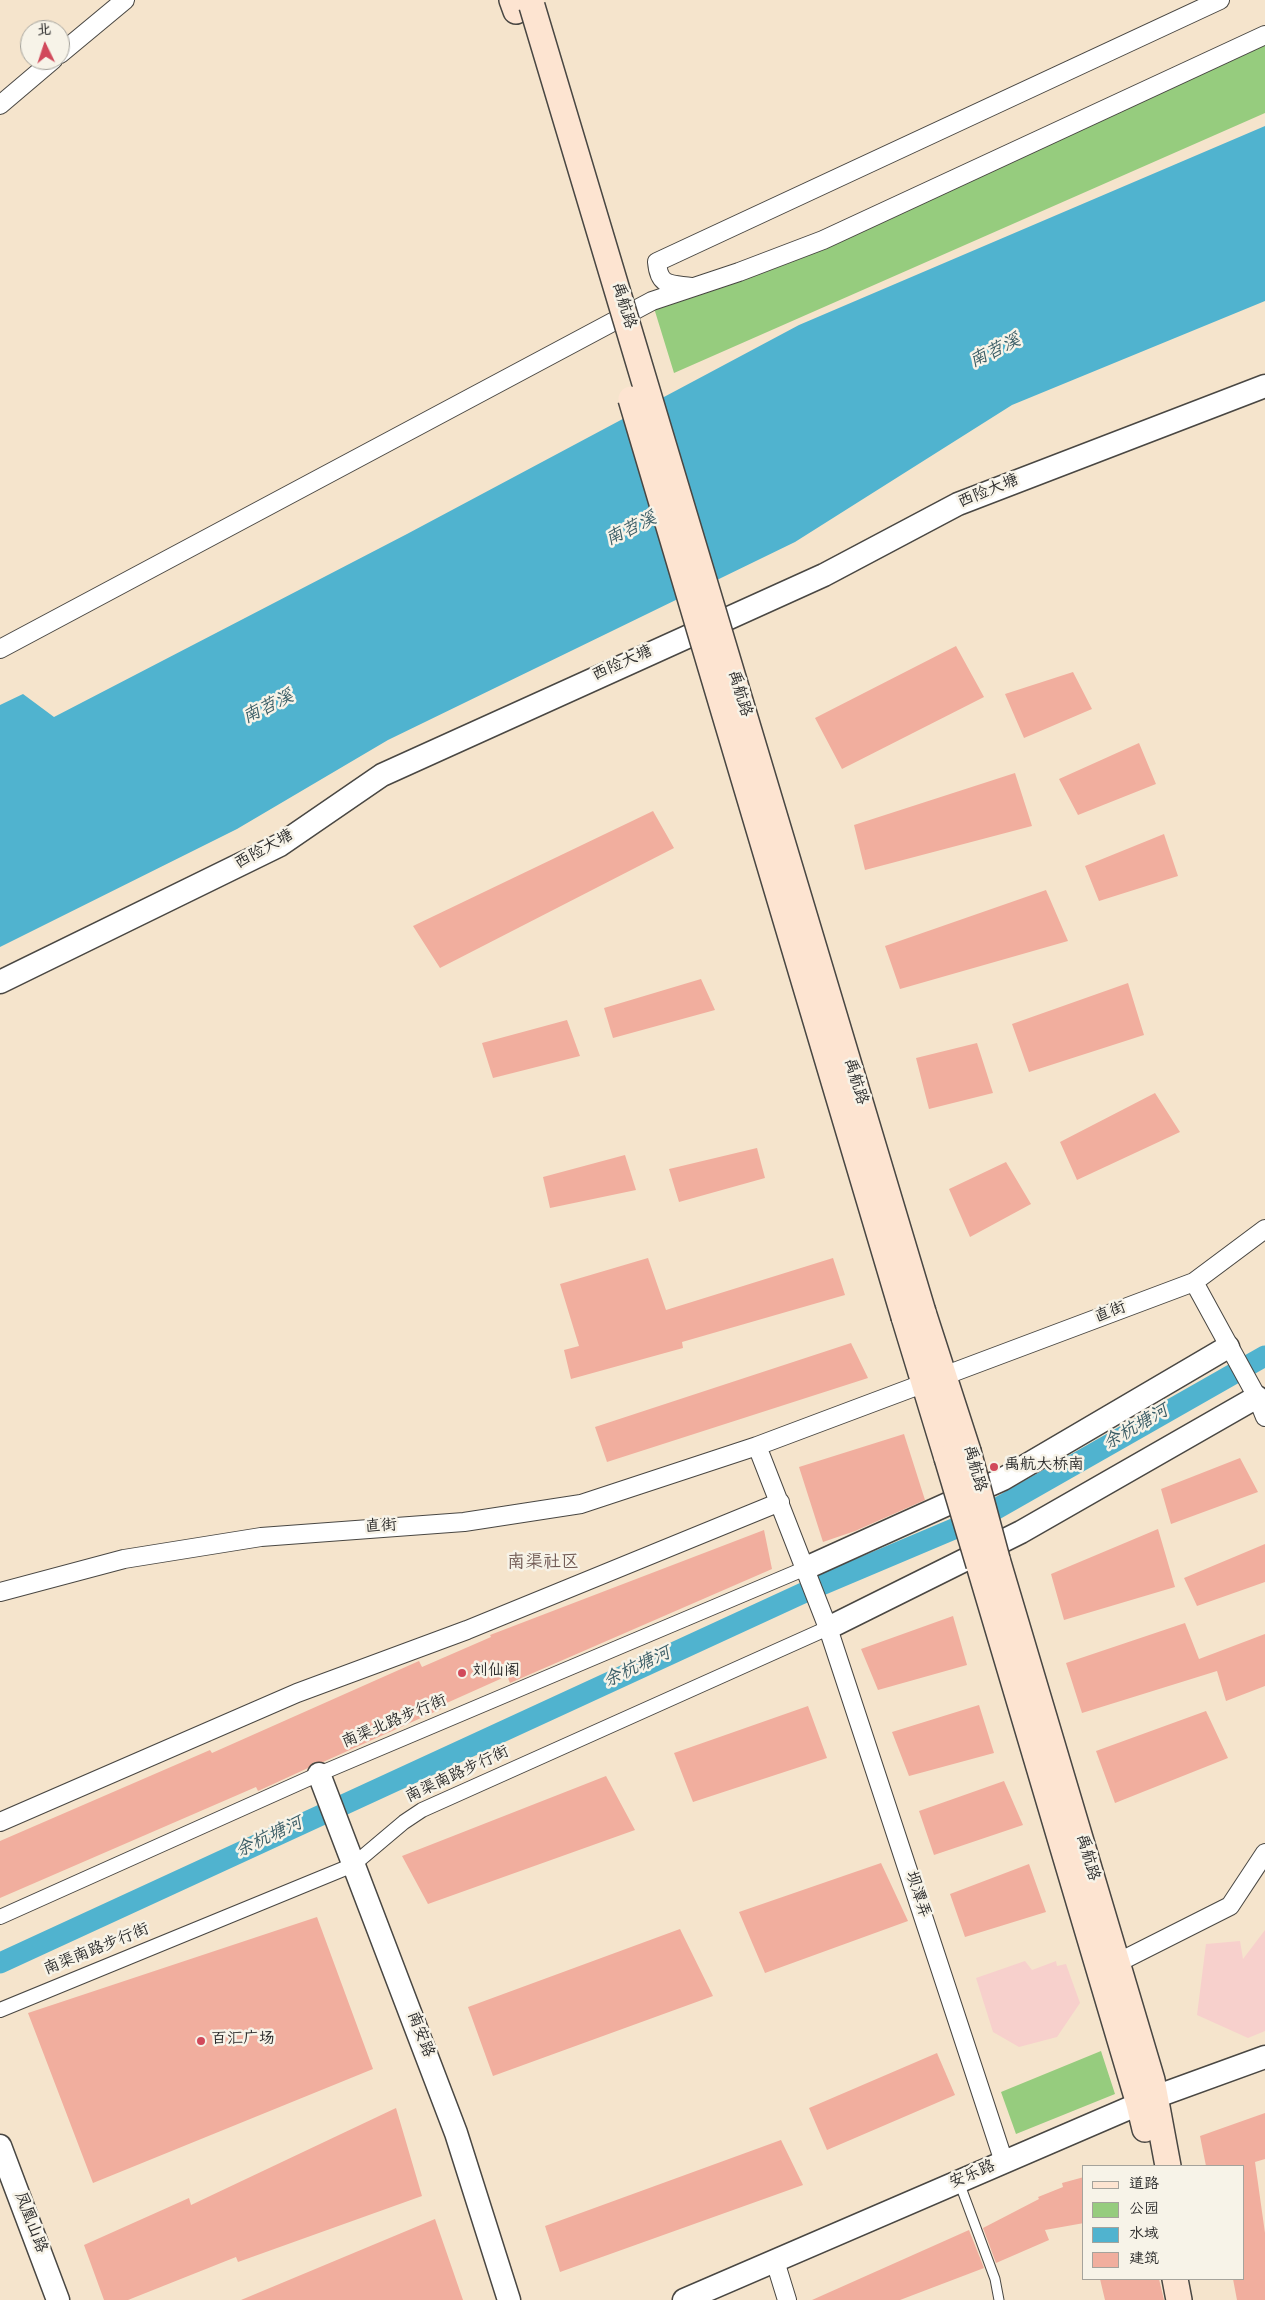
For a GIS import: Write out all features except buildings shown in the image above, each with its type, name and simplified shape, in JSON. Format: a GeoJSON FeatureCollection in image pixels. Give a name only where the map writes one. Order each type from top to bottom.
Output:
{"type":"FeatureCollection","features":[{"type":"Feature","properties":{"kind":"main road","name":"禹航路"},"geometry":{"type":"LineString","coordinates":[[522,4],[914,1315],[958,1455],[1147,2101],[1168,2165]]}},
{"type":"Feature","properties":{"kind":"main road","name":"禹航路"},"geometry":{"type":"LineString","coordinates":[[988,1562],[1152,2080],[1147,2101],[1152,2165]]}},
{"type":"Feature","properties":{"kind":"main road"},"geometry":{"type":"LineString","coordinates":[[1175,2280],[1179,2300]]}},
{"type":"Feature","properties":{"kind":"main road"},"geometry":{"type":"LineString","coordinates":[[1189,2280],[1193,2300]]}},
{"type":"Feature","properties":{"kind":"street"},"geometry":{"type":"LineString","coordinates":[[70,46],[125,0]]}},
{"type":"Feature","properties":{"kind":"street"},"geometry":{"type":"LineString","coordinates":[[694,287],[665,283],[658,276],[657,262],[1220,0]]}},
{"type":"Feature","properties":{"kind":"street"},"geometry":{"type":"LineString","coordinates":[[0,649],[652,301],[823,240],[1265,35]]}},
{"type":"Feature","properties":{"kind":"street"},"geometry":{"type":"LineString","coordinates":[[0,105],[41,70]]}},
{"type":"Feature","properties":{"kind":"street","name":"西险大塘"},"geometry":{"type":"LineString","coordinates":[[0,982],[280,845],[382,775],[824,575],[958,504],[1265,386]]}},
{"type":"Feature","properties":{"kind":"street","name":"直街"},"geometry":{"type":"LineString","coordinates":[[0,1592],[124,1559],[260,1537],[464,1522],[581,1504],[758,1446],[1194,1282],[1265,1229]]}},
{"type":"Feature","properties":{"kind":"street"},"geometry":{"type":"LineString","coordinates":[[828,1628],[1021,1532],[1261,1407],[1194,1282]]}},
{"type":"Feature","properties":{"kind":"street"},"geometry":{"type":"LineString","coordinates":[[808,1572],[1003,1479],[1228,1347]]}},
{"type":"Feature","properties":{"kind":"street","name":"坝潭弄"},"geometry":{"type":"LineString","coordinates":[[758,1446],[828,1628],[1004,2162]]}},
{"type":"Feature","properties":{"kind":"street"},"geometry":{"type":"LineString","coordinates":[[0,1822],[297,1693],[467,1630],[780,1502]]}},
{"type":"Feature","properties":{"kind":"street","name":"南渠北路步行街"},"geometry":{"type":"LineString","coordinates":[[0,1917],[319,1774],[808,1572]]}},
{"type":"Feature","properties":{"kind":"street","name":"南渠南路步行街"},"geometry":{"type":"LineString","coordinates":[[0,2010],[352,1860],[422,1810],[828,1628]]}},
{"type":"Feature","properties":{"kind":"street","name":"南安路"},"geometry":{"type":"LineString","coordinates":[[319,1774],[456,2133],[509,2300]]}},
{"type":"Feature","properties":{"kind":"street"},"geometry":{"type":"LineString","coordinates":[[1116,1963],[1230,1906],[1265,1853]]}},
{"type":"Feature","properties":{"kind":"street","name":"安乐路"},"geometry":{"type":"LineString","coordinates":[[684,2300],[1147,2101],[1265,2057]]}},
{"type":"Feature","properties":{"kind":"street","name":"凤凰山路"},"geometry":{"type":"LineString","coordinates":[[0,2146],[58,2300]]}},
{"type":"Feature","properties":{"kind":"street"},"geometry":{"type":"LineString","coordinates":[[775,2261],[787,2300]]}},
{"type":"Feature","properties":{"kind":"lane"},"geometry":{"type":"LineString","coordinates":[[959,2182],[995,2279],[999,2300]]}},
{"type":"Feature","properties":{"kind":"shaded area"},"geometry":{"type":"Polygon","coordinates":[[[1265,1930],[1265,2031],[1248,2038],[1197,2015],[1206,1944],[1240,1941],[1243,1959],[1265,1930]]]}},
{"type":"Feature","properties":{"kind":"shaded area"},"geometry":{"type":"Polygon","coordinates":[[[1025,1961],[1032,1970],[1056,1961],[1057,1966],[1066,1964],[1080,2003],[1057,2037],[1019,2047],[993,2032],[976,1978],[1025,1961]]]}},
{"type":"Feature","properties":{"kind":"green space"},"geometry":{"type":"Polygon","coordinates":[[[1265,35],[1265,113],[674,373],[654,308],[1265,35]]]}},
{"type":"Feature","properties":{"kind":"green space"},"geometry":{"type":"Polygon","coordinates":[[[1101,2051],[1115,2094],[1016,2134],[1001,2092],[1101,2051]]]}},
{"type":"Feature","properties":{"kind":"water","name":"南苕溪"},"geometry":{"type":"Polygon","coordinates":[[[1265,126],[1265,301],[1012,405],[795,542],[388,740],[237,829],[0,947],[0,705],[23,694],[54,717],[407,534],[799,325],[1265,126]]]}},
{"type":"Feature","properties":{"kind":"waterway","name":"余杭塘河"},"geometry":{"type":"LineString","coordinates":[[0,1963],[814,1588],[982,1517],[1265,1356]]}},
{"type":"Feature","properties":{"kind":"place","name":"禹航大桥南"},"geometry":{"type":"Point","coordinates":[994,1467]}},
{"type":"Feature","properties":{"kind":"place","name":"刘仙阁"},"geometry":{"type":"Point","coordinates":[462,1673]}},
{"type":"Feature","properties":{"kind":"place","name":"百汇广场"},"geometry":{"type":"Point","coordinates":[201,2041]}},
{"type":"Feature","properties":{"kind":"district","name":"南渠社区"},"geometry":{"type":"Point","coordinates":[543,1565]}}]}
